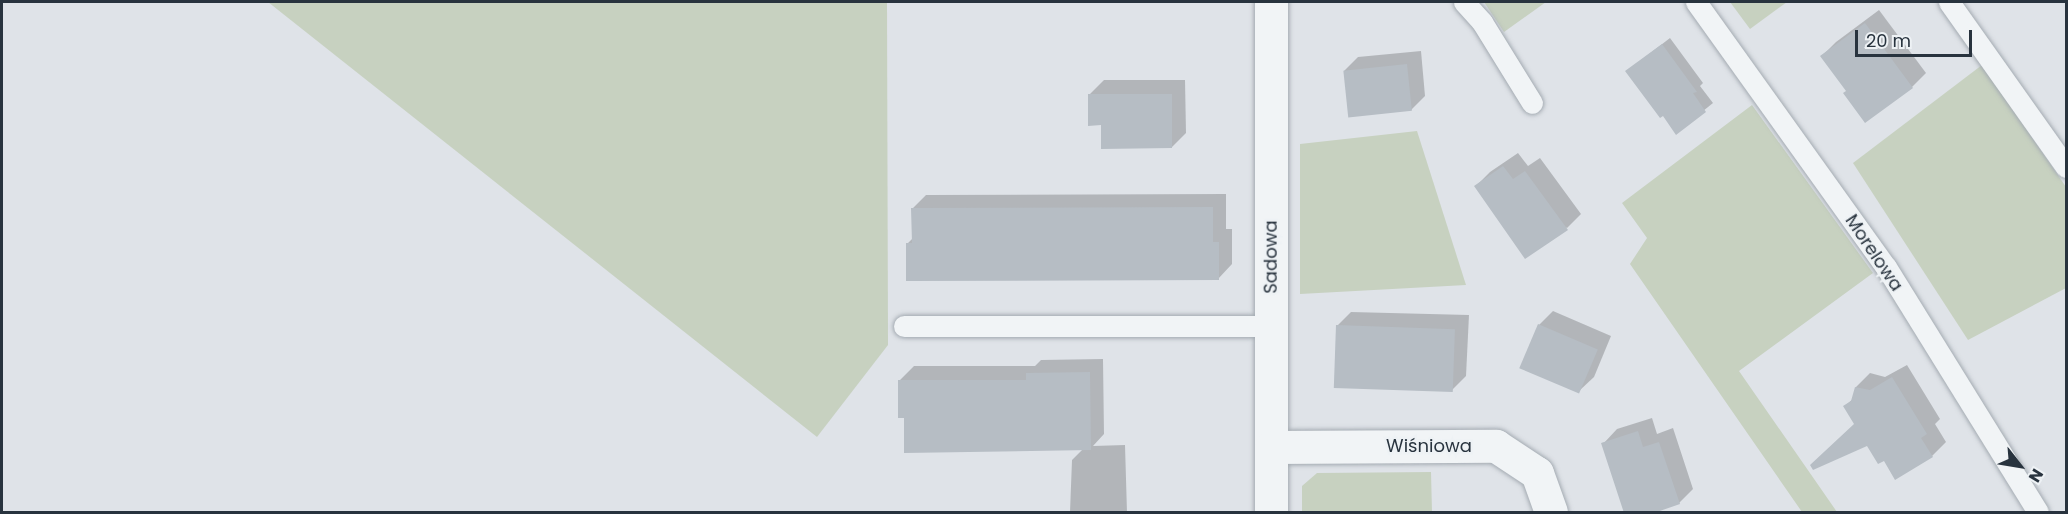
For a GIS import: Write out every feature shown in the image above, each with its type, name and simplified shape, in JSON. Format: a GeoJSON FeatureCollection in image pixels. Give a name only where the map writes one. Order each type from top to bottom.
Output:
{"type":"FeatureCollection","features":[{"type":"Feature","properties":{"kind":"street","name":"Sadowa"},"geometry":{"type":"LineString","coordinates":[[1271,2],[1271,513]]}},
{"type":"Feature","properties":{"kind":"street","name":"Wiśniowa"},"geometry":{"type":"LineString","coordinates":[[1271,447],[1496,446],[1537,473],[1551,513]]}},
{"type":"Feature","properties":{"kind":"lane"},"geometry":{"type":"LineString","coordinates":[[1464,2],[1482,21],[1532,103]]}},
{"type":"Feature","properties":{"kind":"lane","name":"Morelowa"},"geometry":{"type":"LineString","coordinates":[[1696,2],[1886,267],[2038,513]]}},
{"type":"Feature","properties":{"kind":"lane"},"geometry":{"type":"LineString","coordinates":[[1950,2],[2067,167]]}},
{"type":"Feature","properties":{"kind":"lane"},"geometry":{"type":"LineString","coordinates":[[904,326],[1271,326]]}},
{"type":"Feature","properties":{"kind":"green space"},"geometry":{"type":"Polygon","coordinates":[[[268,2],[887,2],[888,345],[817,437],[268,2]]]}},
{"type":"Feature","properties":{"kind":"green space"},"geometry":{"type":"Polygon","coordinates":[[[1484,2],[1546,2],[1504,32],[1484,2]]]}},
{"type":"Feature","properties":{"kind":"green space"},"geometry":{"type":"Polygon","coordinates":[[[1730,2],[1787,2],[1750,29],[1730,2]]]}},
{"type":"Feature","properties":{"kind":"green space"},"geometry":{"type":"Polygon","coordinates":[[[1982,65],[2066,187],[2066,288],[1968,340],[1853,163],[1982,65]]]}},
{"type":"Feature","properties":{"kind":"green space"},"geometry":{"type":"Polygon","coordinates":[[[1752,105],[1873,273],[1739,371],[1837,512],[1802,512],[1630,264],[1647,238],[1622,203],[1752,105]]]}},
{"type":"Feature","properties":{"kind":"green space"},"geometry":{"type":"Polygon","coordinates":[[[1417,131],[1466,285],[1300,294],[1300,144],[1417,131]]]}},
{"type":"Feature","properties":{"kind":"green space"},"geometry":{"type":"Polygon","coordinates":[[[1431,472],[1432,512],[1302,512],[1302,486],[1317,473],[1431,472]]]}},
{"type":"Feature","properties":{"kind":"building"},"geometry":{"type":"Polygon","coordinates":[[[1865,23],[1913,88],[1865,123],[1843,93],[1846,91],[1820,56],[1865,23]]]}},
{"type":"Feature","properties":{"kind":"building"},"geometry":{"type":"Polygon","coordinates":[[[1662,44],[1697,92],[1693,93],[1706,112],[1676,135],[1663,116],[1660,118],[1625,71],[1662,44]]]}},
{"type":"Feature","properties":{"kind":"building"},"geometry":{"type":"Polygon","coordinates":[[[1407,64],[1412,111],[1348,117],[1343,71],[1407,64]]]}},
{"type":"Feature","properties":{"kind":"building"},"geometry":{"type":"Polygon","coordinates":[[[1088,94],[1172,94],[1172,148],[1101,149],[1101,125],[1088,126],[1088,94]]]}},
{"type":"Feature","properties":{"kind":"building"},"geometry":{"type":"Polygon","coordinates":[[[1503,166],[1513,179],[1525,171],[1568,230],[1525,259],[1474,186],[1503,166]]]}},
{"type":"Feature","properties":{"kind":"building"},"geometry":{"type":"Polygon","coordinates":[[[1213,207],[1213,242],[1219,242],[1219,280],[906,281],[906,243],[912,243],[911,208],[1213,207]]]}},
{"type":"Feature","properties":{"kind":"building"},"geometry":{"type":"Polygon","coordinates":[[[1538,324],[1598,349],[1579,394],[1519,368],[1538,324]]]}},
{"type":"Feature","properties":{"kind":"building"},"geometry":{"type":"Polygon","coordinates":[[[1336,325],[1455,329],[1453,392],[1334,388],[1336,325]]]}},
{"type":"Feature","properties":{"kind":"building"},"geometry":{"type":"Polygon","coordinates":[[[1090,372],[1091,450],[904,453],[904,418],[898,418],[898,380],[1026,380],[1026,373],[1090,372]]]}},
{"type":"Feature","properties":{"kind":"building"},"geometry":{"type":"Polygon","coordinates":[[[1892,377],[1927,434],[1921,438],[1933,457],[1895,480],[1884,461],[1878,464],[1867,446],[1813,470],[1810,465],[1854,424],[1843,406],[1851,401],[1855,387],[1870,390],[1892,377]]]}},
{"type":"Feature","properties":{"kind":"building"},"geometry":{"type":"Polygon","coordinates":[[[1638,431],[1643,447],[1659,442],[1680,504],[1654,513],[1624,513],[1601,443],[1638,431]]]}}]}
